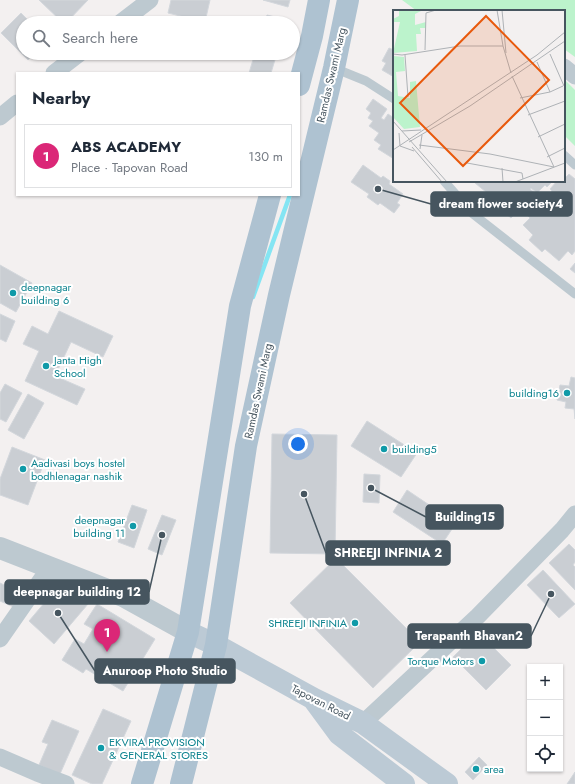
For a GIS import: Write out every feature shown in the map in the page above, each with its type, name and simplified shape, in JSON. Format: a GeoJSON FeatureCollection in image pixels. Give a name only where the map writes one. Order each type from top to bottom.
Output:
{"type":"FeatureCollection","features":[{"type":"Feature","properties":{"kind":"main road"},"geometry":{"type":"LineString","coordinates":[[300,81],[312,36],[319,0]]}},
{"type":"Feature","properties":{"kind":"main road","name":"Ramdas Swami Marg"},"geometry":{"type":"LineString","coordinates":[[181,784],[216,645],[246,446],[279,295],[334,68],[348,0]]}},
{"type":"Feature","properties":{"kind":"main road"},"geometry":{"type":"LineString","coordinates":[[142,784],[188,632],[240,306],[270,196]]}},
{"type":"Feature","properties":{"kind":"main road","name":"Tapovan Road"},"geometry":{"type":"LineString","coordinates":[[188,632],[216,645],[314,699],[363,723],[447,784]]}},
{"type":"Feature","properties":{"kind":"main road"},"geometry":{"type":"LineString","coordinates":[[314,699],[339,734],[404,784]]}},
{"type":"Feature","properties":{"kind":"street"},"geometry":{"type":"LineString","coordinates":[[129,16],[150,0]]}},
{"type":"Feature","properties":{"kind":"street"},"geometry":{"type":"LineString","coordinates":[[55,72],[71,60]]}},
{"type":"Feature","properties":{"kind":"street"},"geometry":{"type":"LineString","coordinates":[[565,68],[575,76]]}},
{"type":"Feature","properties":{"kind":"street"},"geometry":{"type":"LineString","coordinates":[[0,117],[16,104]]}},
{"type":"Feature","properties":{"kind":"street"},"geometry":{"type":"LineString","coordinates":[[363,723],[478,616],[562,530],[575,514]]}},
{"type":"Feature","properties":{"kind":"street"},"geometry":{"type":"LineString","coordinates":[[0,548],[123,596],[188,632]]}},
{"type":"Feature","properties":{"kind":"street"},"geometry":{"type":"LineString","coordinates":[[0,640],[50,568]]}},
{"type":"Feature","properties":{"kind":"street"},"geometry":{"type":"LineString","coordinates":[[0,757],[66,784]]}},
{"type":"Feature","properties":{"kind":"lane"},"geometry":{"type":"LineString","coordinates":[[334,68],[366,81],[393,97]]}},
{"type":"Feature","properties":{"kind":"lane"},"geometry":{"type":"LineString","coordinates":[[565,156],[575,165]]}},
{"type":"Feature","properties":{"kind":"lane"},"geometry":{"type":"LineString","coordinates":[[445,182],[473,214],[575,294]]}},
{"type":"Feature","properties":{"kind":"green space"},"geometry":{"type":"Polygon","coordinates":[[[402,0],[575,0],[575,57],[565,50],[565,10],[416,10],[402,0]]]}},
{"type":"Feature","properties":{"kind":"green space"},"geometry":{"type":"Polygon","coordinates":[[[565,80],[575,90],[575,146],[565,136],[565,80]]]}},
{"type":"Feature","properties":{"kind":"building"},"geometry":{"type":"Polygon","coordinates":[[[39,0],[88,0],[73,16],[56,16],[39,0]]]}},
{"type":"Feature","properties":{"kind":"building"},"geometry":{"type":"Polygon","coordinates":[[[171,0],[210,0],[206,16],[180,16],[168,13],[171,0]]]}},
{"type":"Feature","properties":{"kind":"building"},"geometry":{"type":"Polygon","coordinates":[[[263,0],[290,0],[288,7],[263,0]]]}},
{"type":"Feature","properties":{"kind":"building"},"geometry":{"type":"Polygon","coordinates":[[[16,18],[16,48],[1,33],[16,18]]]}},
{"type":"Feature","properties":{"kind":"building"},"geometry":{"type":"Polygon","coordinates":[[[389,48],[393,50],[393,76],[382,70],[386,63],[382,61],[389,48]]]}},
{"type":"Feature","properties":{"kind":"building"},"geometry":{"type":"Polygon","coordinates":[[[253,60],[275,60],[271,72],[249,72],[253,60]]]}},
{"type":"Feature","properties":{"kind":"building"},"geometry":{"type":"Polygon","coordinates":[[[373,99],[387,109],[381,118],[384,120],[388,114],[393,117],[393,158],[378,149],[381,145],[374,140],[379,133],[369,126],[373,121],[368,118],[371,113],[366,109],[373,99]]]}},
{"type":"Feature","properties":{"kind":"building"},"geometry":{"type":"Polygon","coordinates":[[[363,165],[381,178],[383,176],[390,181],[389,184],[403,194],[397,203],[400,205],[394,213],[380,203],[378,205],[367,197],[369,194],[351,182],[363,165]]]}},
{"type":"Feature","properties":{"kind":"building"},"geometry":{"type":"Polygon","coordinates":[[[569,174],[575,179],[575,251],[572,255],[568,251],[559,261],[545,249],[542,252],[529,240],[533,235],[523,225],[530,218],[527,215],[531,210],[534,211],[544,201],[549,206],[550,204],[545,199],[552,191],[550,189],[556,182],[565,182],[565,178],[569,174]]]}},
{"type":"Feature","properties":{"kind":"building"},"geometry":{"type":"Polygon","coordinates":[[[552,182],[547,187],[545,185],[537,193],[531,188],[530,189],[535,193],[527,202],[530,205],[524,212],[520,208],[511,218],[497,206],[495,209],[481,197],[486,192],[475,183],[552,182]]]}},
{"type":"Feature","properties":{"kind":"building"},"geometry":{"type":"Polygon","coordinates":[[[575,263],[575,273],[570,269],[575,263]]]}},
{"type":"Feature","properties":{"kind":"building","name":"deepnagar building 6"},"geometry":{"type":"Polygon","coordinates":[[[0,265],[32,283],[16,312],[0,303],[0,265]]]}},
{"type":"Feature","properties":{"kind":"building","name":"Janta High School"},"geometry":{"type":"Polygon","coordinates":[[[59,311],[113,336],[103,357],[71,342],[55,376],[85,389],[77,405],[25,381],[39,351],[23,344],[32,326],[48,334],[59,311]]]}},
{"type":"Feature","properties":{"kind":"building"},"geometry":{"type":"Polygon","coordinates":[[[0,314],[15,321],[6,342],[0,339],[0,314]]]}},
{"type":"Feature","properties":{"kind":"building","name":"building16"},"geometry":{"type":"Polygon","coordinates":[[[571,377],[575,378],[575,419],[574,409],[565,408],[566,402],[557,400],[560,385],[569,386],[571,377]]]}},
{"type":"Feature","properties":{"kind":"building"},"geometry":{"type":"Polygon","coordinates":[[[5,384],[22,393],[6,422],[0,419],[0,393],[5,384]]]}},
{"type":"Feature","properties":{"kind":"building"},"geometry":{"type":"Polygon","coordinates":[[[28,394],[44,403],[24,439],[8,430],[28,394]]]}},
{"type":"Feature","properties":{"kind":"building","name":"building5"},"geometry":{"type":"Polygon","coordinates":[[[367,421],[417,453],[401,477],[351,446],[367,421]]]}},
{"type":"Feature","properties":{"kind":"building"},"geometry":{"type":"Polygon","coordinates":[[[272,434],[337,435],[335,554],[270,553],[272,434]]]}},
{"type":"Feature","properties":{"kind":"building","name":"Aadivasi boys hostel bodhlenagar nashik"},"geometry":{"type":"Polygon","coordinates":[[[12,447],[45,460],[28,505],[0,495],[0,479],[12,447]]]}},
{"type":"Feature","properties":{"kind":"building"},"geometry":{"type":"Polygon","coordinates":[[[364,474],[380,475],[379,503],[363,502],[364,474]]]}},
{"type":"Feature","properties":{"kind":"building"},"geometry":{"type":"Polygon","coordinates":[[[407,490],[456,523],[442,544],[393,512],[407,490]]]}},
{"type":"Feature","properties":{"kind":"building","name":"deepnagar building 11"},"geometry":{"type":"Polygon","coordinates":[[[132,505],[147,510],[134,548],[118,542],[132,505]]]}},
{"type":"Feature","properties":{"kind":"building"},"geometry":{"type":"Polygon","coordinates":[[[162,515],[176,520],[162,555],[148,549],[162,515]]]}},
{"type":"Feature","properties":{"kind":"building"},"geometry":{"type":"Polygon","coordinates":[[[569,544],[575,550],[575,562],[573,565],[575,567],[575,590],[549,563],[569,544]]]}},
{"type":"Feature","properties":{"kind":"building","name":"SHREEJI INFINIA"},"geometry":{"type":"Polygon","coordinates":[[[336,558],[420,642],[373,688],[290,603],[336,558]]]}},
{"type":"Feature","properties":{"kind":"building"},"geometry":{"type":"Polygon","coordinates":[[[543,570],[575,604],[559,618],[527,585],[543,570]]]}},
{"type":"Feature","properties":{"kind":"building"},"geometry":{"type":"Polygon","coordinates":[[[62,582],[88,604],[54,644],[29,621],[62,582]]]}},
{"type":"Feature","properties":{"kind":"building"},"geometry":{"type":"Polygon","coordinates":[[[0,583],[25,595],[18,609],[0,601],[0,583]]]}},
{"type":"Feature","properties":{"kind":"building"},"geometry":{"type":"Polygon","coordinates":[[[97,604],[155,639],[123,691],[86,669],[83,673],[62,660],[75,639],[84,644],[93,629],[84,624],[97,604]]]}},
{"type":"Feature","properties":{"kind":"building","name":"Torque Motors"},"geometry":{"type":"Polygon","coordinates":[[[478,632],[511,665],[486,690],[453,657],[478,632]]]}},
{"type":"Feature","properties":{"kind":"building","name":"EKVIRA PROVISION & GENERAL STORES"},"geometry":{"type":"Polygon","coordinates":[[[103,709],[131,721],[102,784],[92,784],[72,775],[103,709]]]}},
{"type":"Feature","properties":{"kind":"building"},"geometry":{"type":"Polygon","coordinates":[[[52,720],[79,731],[60,774],[39,765],[48,744],[42,742],[52,720]]]}},
{"type":"Feature","properties":{"kind":"building","name":"area"},"geometry":{"type":"Polygon","coordinates":[[[479,757],[487,765],[473,780],[465,772],[479,757]]]}},
{"type":"Feature","properties":{"kind":"building"},"geometry":{"type":"Polygon","coordinates":[[[575,772],[575,784],[567,784],[575,772]]]}},
{"type":"Feature","properties":{"kind":"waterway"},"geometry":{"type":"LineString","coordinates":[[253,297],[290,196]]}},
{"type":"Feature","properties":{"kind":"place","name":"dream flower society4"},"geometry":{"type":"Point","coordinates":[378,189]}},
{"type":"Feature","properties":{"kind":"place","name":"deepnagar building 6"},"geometry":{"type":"Point","coordinates":[13,293]}},
{"type":"Feature","properties":{"kind":"place","name":"Janta High School"},"geometry":{"type":"Point","coordinates":[46,366]}},
{"type":"Feature","properties":{"kind":"place","name":"building16"},"geometry":{"type":"Point","coordinates":[567,393]}},
{"type":"Feature","properties":{"kind":"place","name":"building5"},"geometry":{"type":"Point","coordinates":[384,449]}},
{"type":"Feature","properties":{"kind":"place","name":"Aadivasi boys hostel bodhlenagar nashik"},"geometry":{"type":"Point","coordinates":[23,469]}},
{"type":"Feature","properties":{"kind":"place","name":"Building15"},"geometry":{"type":"Point","coordinates":[371,488]}},
{"type":"Feature","properties":{"kind":"place","name":"SHREEJI INFINIA 2"},"geometry":{"type":"Point","coordinates":[304,494]}},
{"type":"Feature","properties":{"kind":"place","name":"deepnagar building 11"},"geometry":{"type":"Point","coordinates":[133,526]}},
{"type":"Feature","properties":{"kind":"place","name":"deepnagar building 12"},"geometry":{"type":"Point","coordinates":[162,535]}},
{"type":"Feature","properties":{"kind":"place","name":"Terapanth Bhavan2"},"geometry":{"type":"Point","coordinates":[551,594]}},
{"type":"Feature","properties":{"kind":"place","name":"Anuroop Photo Studio"},"geometry":{"type":"Point","coordinates":[58,613]}},
{"type":"Feature","properties":{"kind":"place","name":"SHREEJI INFINIA"},"geometry":{"type":"Point","coordinates":[355,623]}},
{"type":"Feature","properties":{"kind":"place","name":"ABS ACADEMY"},"geometry":{"type":"Point","coordinates":[107,652]}},
{"type":"Feature","properties":{"kind":"place","name":"Torque Motors"},"geometry":{"type":"Point","coordinates":[482,661]}},
{"type":"Feature","properties":{"kind":"place","name":"EKVIRA PROVISION & GENERAL STORES"},"geometry":{"type":"Point","coordinates":[101,748]}},
{"type":"Feature","properties":{"kind":"place","name":"area"},"geometry":{"type":"Point","coordinates":[476,769]}}]}
